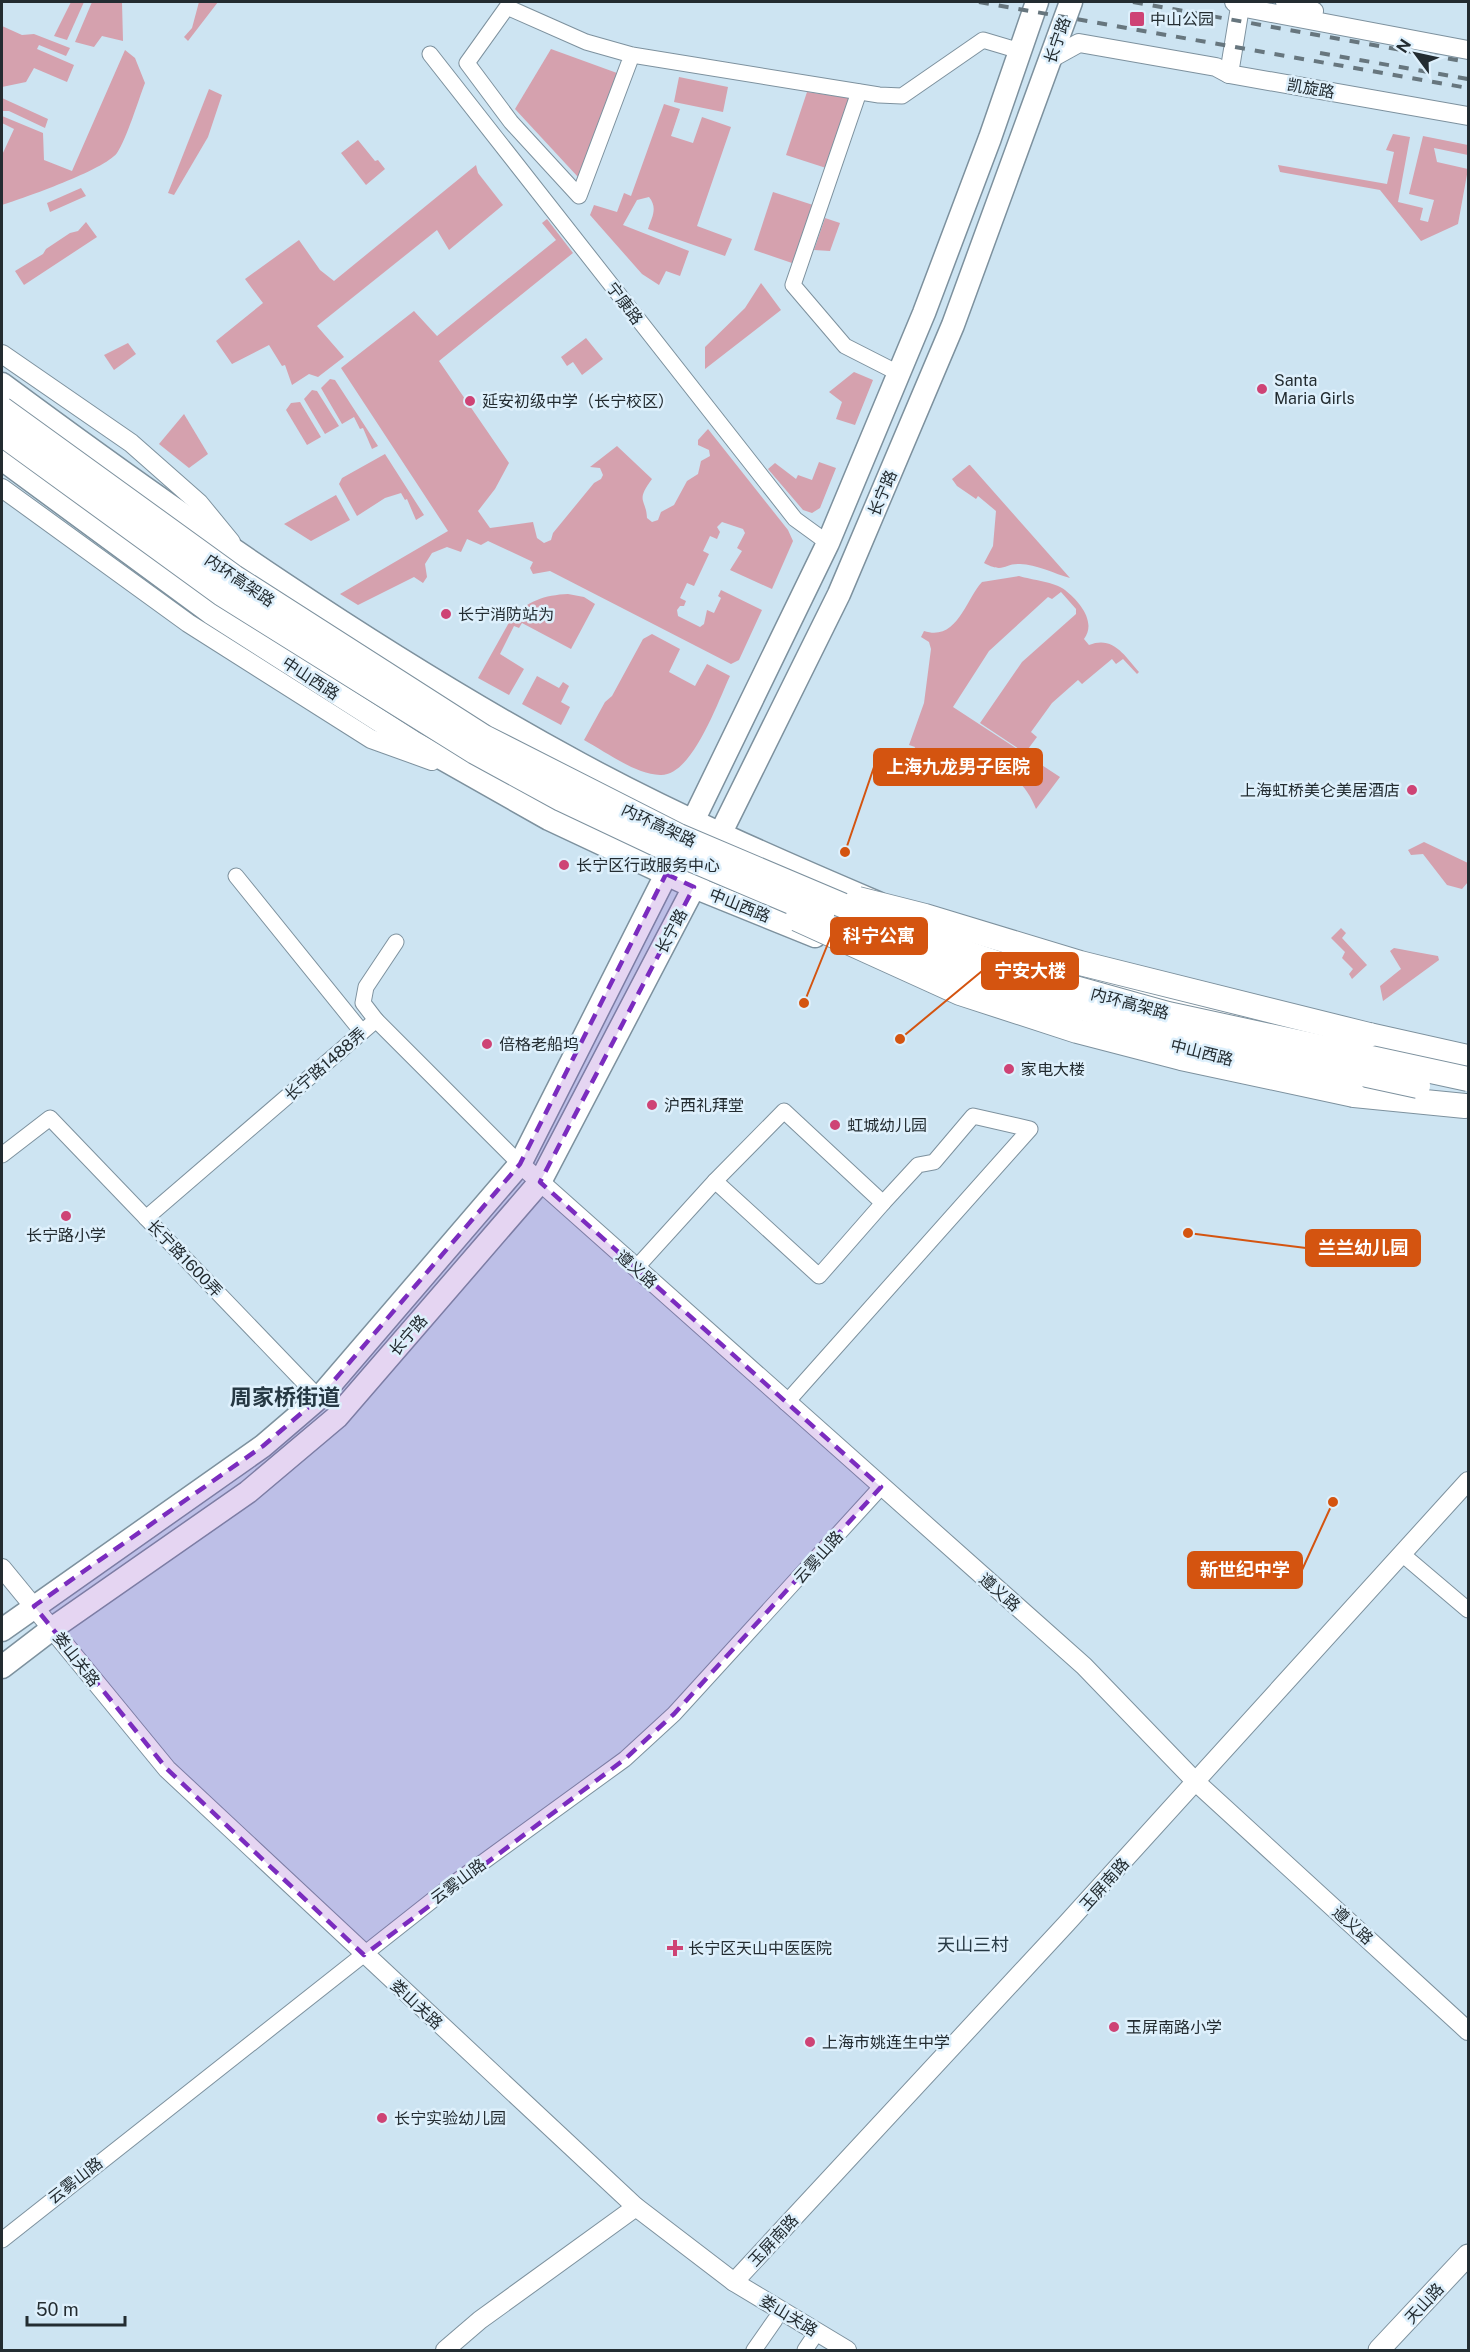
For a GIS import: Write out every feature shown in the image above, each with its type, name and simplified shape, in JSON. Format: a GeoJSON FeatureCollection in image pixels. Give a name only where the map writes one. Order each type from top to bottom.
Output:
{"type":"FeatureCollection","features":[{"type":"Feature","properties":{"kind":"highway","name":"内环高架路"},"geometry":{"type":"LineString","coordinates":[[2,409],[234,577],[484,737],[679,836],[908,933],[1050,981],[1168,1014],[1468,1079]]}},
{"type":"Feature","properties":{"kind":"highway","name":"内环高架路"},"geometry":{"type":"LineString","coordinates":[[2,434],[222,594],[465,746],[561,799],[668,863],[902,949],[1045,998],[1164,1031],[1467,1103]]}},
{"type":"Feature","properties":{"kind":"highway"},"geometry":{"type":"LineString","coordinates":[[668,863],[783,912],[960,993],[1077,1030],[1181,1058],[1354,1095],[1467,1103]]}},
{"type":"Feature","properties":{"kind":"highway"},"geometry":{"type":"LineString","coordinates":[[801,888],[925,916],[1080,963],[1369,1035],[1468,1057]]}},
{"type":"Feature","properties":{"kind":"main road","name":"长宁路"},"geometry":{"type":"LineString","coordinates":[[2,1630],[263,1446],[320,1398],[520,1164],[668,863],[693,821],[828,543],[900,374],[990,138],[1037,2]]}},
{"type":"Feature","properties":{"kind":"main road","name":"长宁路"},"geometry":{"type":"LineString","coordinates":[[2,1667],[53,1628],[248,1491],[337,1417],[540,1182],[694,887],[843,584],[953,325],[1071,2]]}},
{"type":"Feature","properties":{"kind":"main road"},"geometry":{"type":"LineString","coordinates":[[2,384],[245,560],[447,689],[581,765],[693,821],[896,911],[1105,984],[1371,1046],[1468,1057]]}},
{"type":"Feature","properties":{"kind":"main road","name":"中山西路"},"geometry":{"type":"LineString","coordinates":[[2,459],[211,614],[413,742],[549,819],[668,863],[694,887],[842,947],[1046,1012],[1244,1062],[1467,1103]]}},
{"type":"Feature","properties":{"kind":"main road","name":"天山路"},"geometry":{"type":"LineString","coordinates":[[1378,2350],[1468,2255]]}},
{"type":"Feature","properties":{"kind":"street"},"geometry":{"type":"LineString","coordinates":[[1285,2],[1331,17],[1468,41]]}},
{"type":"Feature","properties":{"kind":"street"},"geometry":{"type":"LineString","coordinates":[[1228,74],[1237,4],[1468,50]]}},
{"type":"Feature","properties":{"kind":"street"},"geometry":{"type":"LineString","coordinates":[[632,55],[579,196],[511,122],[466,63],[507,7],[586,42],[632,55],[859,92],[902,96],[983,40],[1020,51]]}},
{"type":"Feature","properties":{"kind":"street","name":"凯旋路"},"geometry":{"type":"LineString","coordinates":[[1050,59],[1079,42],[1216,67],[1228,74],[1468,116]]}},
{"type":"Feature","properties":{"kind":"street","name":"宁康路"},"geometry":{"type":"LineString","coordinates":[[430,54],[795,519],[828,543]]}},
{"type":"Feature","properties":{"kind":"street"},"geometry":{"type":"LineString","coordinates":[[859,92],[793,285],[845,346],[900,374]]}},
{"type":"Feature","properties":{"kind":"street"},"geometry":{"type":"LineString","coordinates":[[2,354],[131,443],[199,503],[245,560]]}},
{"type":"Feature","properties":{"kind":"street"},"geometry":{"type":"LineString","coordinates":[[2,488],[188,623],[371,739],[465,772]]}},
{"type":"Feature","properties":{"kind":"street"},"geometry":{"type":"LineString","coordinates":[[236,876],[362,1032]]}},
{"type":"Feature","properties":{"kind":"street"},"geometry":{"type":"LineString","coordinates":[[376,1020],[363,1003],[366,987],[396,942]]}},
{"type":"Feature","properties":{"kind":"street","name":"长宁路1488弄"},"geometry":{"type":"LineString","coordinates":[[146,1218],[376,1020],[520,1164]]}},
{"type":"Feature","properties":{"kind":"street"},"geometry":{"type":"LineString","coordinates":[[636,1268],[715,1181],[784,1111],[883,1203]]}},
{"type":"Feature","properties":{"kind":"street"},"geometry":{"type":"LineString","coordinates":[[715,1181],[819,1276],[918,1165],[934,1161],[973,1116],[1030,1129],[786,1403]]}},
{"type":"Feature","properties":{"kind":"street","name":"长宁路1600弄"},"geometry":{"type":"LineString","coordinates":[[2,1155],[50,1118],[320,1398]]}},
{"type":"Feature","properties":{"kind":"street","name":"遵义路"},"geometry":{"type":"LineString","coordinates":[[520,1164],[1084,1666],[1196,1782],[1468,2031]]}},
{"type":"Feature","properties":{"kind":"street","name":"玉屏南路"},"geometry":{"type":"LineString","coordinates":[[734,2282],[1196,1782],[1468,1481]]}},
{"type":"Feature","properties":{"kind":"street","name":"云雾山路"},"geometry":{"type":"LineString","coordinates":[[2,2240],[453,1884],[625,1759],[674,1714],[881,1487]]}},
{"type":"Feature","properties":{"kind":"street"},"geometry":{"type":"LineString","coordinates":[[1402,1554],[1468,1610]]}},
{"type":"Feature","properties":{"kind":"street","name":"娄山关路"},"geometry":{"type":"LineString","coordinates":[[2,1568],[167,1768],[364,1955],[636,2207],[734,2282],[847,2350]]}},
{"type":"Feature","properties":{"kind":"street"},"geometry":{"type":"LineString","coordinates":[[445,2350],[480,2320],[636,2207]]}},
{"type":"Feature","properties":{"kind":"street"},"geometry":{"type":"LineString","coordinates":[[754,2350],[774,2320]]}},
{"type":"Feature","properties":{"kind":"street"},"geometry":{"type":"LineString","coordinates":[[805,2350],[817,2332]]}},
{"type":"Feature","properties":{"kind":"highlighted area"},"geometry":{"type":"Polygon","coordinates":[[[666,874],[694,887],[540,1182],[881,1487],[674,1714],[625,1759],[364,1955],[167,1769],[34,1606],[263,1446],[319,1398],[520,1164],[666,874]]]}},
{"type":"Feature","properties":{"kind":"shaded area"},"geometry":{"type":"Polygon","coordinates":[[[71,2],[84,2],[67,40],[54,36],[71,2]]]}},
{"type":"Feature","properties":{"kind":"shaded area"},"geometry":{"type":"Polygon","coordinates":[[[92,2],[122,2],[123,41],[102,36],[94,47],[75,42],[92,2]]]}},
{"type":"Feature","properties":{"kind":"shaded area"},"geometry":{"type":"Polygon","coordinates":[[[199,2],[218,2],[188,41],[184,37],[192,28],[199,2]]]}},
{"type":"Feature","properties":{"kind":"shaded area"},"geometry":{"type":"Polygon","coordinates":[[[2,26],[22,35],[34,34],[70,48],[66,56],[39,45],[37,49],[74,65],[67,82],[34,68],[26,82],[2,87],[2,26]]]}},
{"type":"Feature","properties":{"kind":"shaded area"},"geometry":{"type":"Polygon","coordinates":[[[551,49],[617,73],[578,177],[515,109],[551,49]]]}},
{"type":"Feature","properties":{"kind":"shaded area"},"geometry":{"type":"Polygon","coordinates":[[[125,50],[135,58],[145,83],[117,153],[109,160],[81,175],[2,205],[2,155],[14,129],[2,123],[2,116],[43,133],[44,160],[72,171],[125,50]]]}},
{"type":"Feature","properties":{"kind":"shaded area"},"geometry":{"type":"Polygon","coordinates":[[[679,77],[728,87],[723,112],[674,102],[679,77]]]}},
{"type":"Feature","properties":{"kind":"shaded area"},"geometry":{"type":"Polygon","coordinates":[[[209,89],[222,95],[208,137],[174,195],[168,193],[209,89]]]}},
{"type":"Feature","properties":{"kind":"shaded area"},"geometry":{"type":"Polygon","coordinates":[[[807,92],[849,98],[826,168],[786,155],[807,92]]]}},
{"type":"Feature","properties":{"kind":"shaded area"},"geometry":{"type":"Polygon","coordinates":[[[2,98],[48,119],[45,128],[9,111],[2,111],[2,98]]]}},
{"type":"Feature","properties":{"kind":"shaded area"},"geometry":{"type":"Polygon","coordinates":[[[664,104],[680,109],[671,136],[693,143],[702,117],[731,127],[697,226],[732,239],[725,256],[648,229],[653,213],[652,201],[649,197],[637,200],[623,225],[689,251],[680,276],[666,271],[659,285],[642,274],[590,215],[594,205],[617,212],[624,193],[631,196],[664,104]]]}},
{"type":"Feature","properties":{"kind":"shaded area"},"geometry":{"type":"Polygon","coordinates":[[[1393,134],[1410,137],[1398,202],[1423,208],[1420,220],[1428,222],[1434,200],[1409,194],[1423,136],[1468,145],[1468,155],[1434,148],[1437,162],[1468,169],[1458,224],[1421,241],[1380,190],[1280,172],[1278,165],[1387,184],[1394,152],[1386,150],[1393,134]]]}},
{"type":"Feature","properties":{"kind":"shaded area"},"geometry":{"type":"Polygon","coordinates":[[[358,140],[375,161],[378,160],[385,169],[366,185],[341,153],[358,140]]]}},
{"type":"Feature","properties":{"kind":"shaded area"},"geometry":{"type":"Polygon","coordinates":[[[476,165],[478,173],[503,205],[449,250],[437,230],[317,326],[344,357],[318,377],[309,374],[292,385],[285,365],[282,366],[269,345],[232,364],[216,341],[263,303],[245,279],[299,240],[320,270],[334,281],[476,165]]]}},
{"type":"Feature","properties":{"kind":"shaded area"},"geometry":{"type":"Polygon","coordinates":[[[81,188],[86,196],[50,212],[47,203],[81,188]]]}},
{"type":"Feature","properties":{"kind":"shaded area"},"geometry":{"type":"Polygon","coordinates":[[[773,192],[813,205],[792,263],[754,250],[773,192]]]}},
{"type":"Feature","properties":{"kind":"shaded area"},"geometry":{"type":"Polygon","coordinates":[[[825,218],[840,223],[830,251],[814,250],[825,218]]]}},
{"type":"Feature","properties":{"kind":"shaded area"},"geometry":{"type":"Polygon","coordinates":[[[547,219],[573,253],[439,361],[509,463],[495,489],[478,511],[490,528],[533,522],[537,538],[544,543],[551,540],[553,533],[594,483],[601,479],[603,475],[600,468],[590,467],[617,446],[652,479],[644,492],[643,500],[647,518],[652,522],[658,520],[661,512],[674,505],[687,481],[698,474],[701,461],[710,456],[709,450],[698,445],[698,440],[708,429],[788,530],[793,541],[772,589],[730,570],[742,551],[737,548],[745,533],[743,529],[722,522],[717,527],[720,532],[717,539],[710,536],[703,551],[709,554],[694,586],[687,583],[680,598],[686,601],[684,606],[680,606],[677,610],[678,616],[700,627],[704,624],[707,610],[714,613],[721,598],[718,596],[721,590],[762,610],[739,660],[731,664],[550,571],[533,574],[530,568],[533,562],[488,541],[481,545],[467,539],[461,552],[447,547],[432,553],[425,564],[427,577],[423,583],[414,577],[358,605],[340,594],[448,531],[341,368],[414,311],[437,336],[556,240],[542,223],[547,219]]]}},
{"type":"Feature","properties":{"kind":"shaded area"},"geometry":{"type":"Polygon","coordinates":[[[86,222],[97,237],[24,285],[15,271],[43,254],[46,249],[70,233],[78,231],[86,222]]]}},
{"type":"Feature","properties":{"kind":"shaded area"},"geometry":{"type":"Polygon","coordinates":[[[761,283],[781,310],[705,369],[705,347],[745,308],[761,283]]]}},
{"type":"Feature","properties":{"kind":"shaded area"},"geometry":{"type":"Polygon","coordinates":[[[586,338],[603,359],[582,375],[573,362],[567,366],[561,357],[586,338]]]}},
{"type":"Feature","properties":{"kind":"shaded area"},"geometry":{"type":"Polygon","coordinates":[[[128,343],[136,354],[114,370],[104,355],[128,343]]]}},
{"type":"Feature","properties":{"kind":"shaded area"},"geometry":{"type":"Polygon","coordinates":[[[854,372],[873,380],[855,425],[836,419],[842,402],[829,392],[854,372]]]}},
{"type":"Feature","properties":{"kind":"shaded area"},"geometry":{"type":"Polygon","coordinates":[[[330,379],[335,380],[378,446],[372,449],[363,428],[360,429],[354,417],[342,424],[321,388],[330,379]]]}},
{"type":"Feature","properties":{"kind":"shaded area"},"geometry":{"type":"Polygon","coordinates":[[[312,390],[317,391],[339,426],[325,434],[304,399],[312,390]]]}},
{"type":"Feature","properties":{"kind":"shaded area"},"geometry":{"type":"Polygon","coordinates":[[[300,402],[321,437],[307,445],[286,410],[291,403],[300,402]]]}},
{"type":"Feature","properties":{"kind":"shaded area"},"geometry":{"type":"Polygon","coordinates":[[[184,414],[208,454],[189,468],[159,444],[184,414]]]}},
{"type":"Feature","properties":{"kind":"shaded area"},"geometry":{"type":"Polygon","coordinates":[[[385,454],[424,515],[416,520],[407,499],[405,500],[401,493],[385,498],[357,516],[339,484],[342,478],[385,454]]]}},
{"type":"Feature","properties":{"kind":"shaded area"},"geometry":{"type":"Polygon","coordinates":[[[819,462],[836,468],[820,508],[812,513],[803,510],[768,469],[775,463],[796,479],[798,475],[812,480],[819,462]]]}},
{"type":"Feature","properties":{"kind":"shaded area"},"geometry":{"type":"Polygon","coordinates":[[[969,465],[1070,578],[1026,564],[996,568],[984,563],[993,546],[996,511],[978,496],[976,499],[957,486],[952,479],[969,465]]]}},
{"type":"Feature","properties":{"kind":"shaded area"},"geometry":{"type":"Polygon","coordinates":[[[336,495],[350,520],[311,541],[284,524],[336,495]]]}},
{"type":"Feature","properties":{"kind":"shaded area"},"geometry":{"type":"Polygon","coordinates":[[[1019,576],[1049,583],[1065,590],[1085,612],[1088,626],[1084,639],[1089,645],[1105,643],[1112,645],[1139,672],[1137,674],[1123,659],[1116,664],[1112,659],[1082,684],[1078,680],[1052,703],[1031,732],[1037,737],[1025,753],[980,723],[1022,662],[1076,614],[1076,609],[1061,592],[1052,599],[1048,597],[989,651],[953,707],[1060,777],[1036,809],[1022,786],[1013,777],[1003,772],[992,769],[981,770],[969,775],[957,785],[908,770],[915,747],[909,745],[924,703],[931,649],[929,642],[921,637],[924,631],[935,633],[953,625],[982,582],[1019,576]]]}},
{"type":"Feature","properties":{"kind":"shaded area"},"geometry":{"type":"Polygon","coordinates":[[[568,594],[584,597],[595,604],[571,649],[522,623],[519,628],[514,626],[500,654],[524,669],[509,695],[478,678],[511,619],[517,613],[536,600],[568,594]]]}},
{"type":"Feature","properties":{"kind":"shaded area"},"geometry":{"type":"Polygon","coordinates":[[[652,634],[680,649],[669,672],[695,686],[707,664],[730,676],[711,719],[693,751],[683,764],[672,772],[660,775],[631,767],[584,740],[605,702],[612,696],[643,639],[652,634]]]}},
{"type":"Feature","properties":{"kind":"shaded area"},"geometry":{"type":"Polygon","coordinates":[[[537,676],[559,688],[563,682],[569,686],[561,702],[570,707],[561,725],[522,704],[537,676]]]}},
{"type":"Feature","properties":{"kind":"shaded area"},"geometry":{"type":"Polygon","coordinates":[[[1424,842],[1468,863],[1468,882],[1462,889],[1447,885],[1423,854],[1411,855],[1408,850],[1424,842]]]}},
{"type":"Feature","properties":{"kind":"shaded area"},"geometry":{"type":"Polygon","coordinates":[[[1341,928],[1346,933],[1342,938],[1367,965],[1352,979],[1349,974],[1353,969],[1342,958],[1345,952],[1331,938],[1341,928]]]}},
{"type":"Feature","properties":{"kind":"shaded area"},"geometry":{"type":"Polygon","coordinates":[[[1394,948],[1438,956],[1439,960],[1383,1001],[1380,986],[1401,969],[1390,951],[1394,948]]]}},
{"type":"Feature","properties":{"kind":"railway"},"geometry":{"type":"LineString","coordinates":[[979,2],[1468,88]]}},
{"type":"Feature","properties":{"kind":"railway"},"geometry":{"type":"LineString","coordinates":[[1133,2],[1468,62]]}},
{"type":"Feature","properties":{"kind":"railway"},"geometry":{"type":"LineString","coordinates":[[1320,53],[1468,79]]}},
{"type":"Feature","properties":{"kind":"place","name":"中山公园"},"geometry":{"type":"Point","coordinates":[1137,19]}},
{"type":"Feature","properties":{"kind":"place","name":"Santa Maria Girls"},"geometry":{"type":"Point","coordinates":[1262,389]}},
{"type":"Feature","properties":{"kind":"place","name":"延安初级中学（长宁校区）"},"geometry":{"type":"Point","coordinates":[470,401]}},
{"type":"Feature","properties":{"kind":"place","name":"长宁消防站为"},"geometry":{"type":"Point","coordinates":[446,614]}},
{"type":"Feature","properties":{"kind":"place","name":"上海虹桥美仑美居酒店"},"geometry":{"type":"Point","coordinates":[1412,790]}},
{"type":"Feature","properties":{"kind":"place","name":"上海九龙男子医院"},"geometry":{"type":"Point","coordinates":[845,852]}},
{"type":"Feature","properties":{"kind":"place","name":"长宁区行政服务中心"},"geometry":{"type":"Point","coordinates":[564,865]}},
{"type":"Feature","properties":{"kind":"place","name":"科宁公寓"},"geometry":{"type":"Point","coordinates":[804,1003]}},
{"type":"Feature","properties":{"kind":"place","name":"宁安大楼"},"geometry":{"type":"Point","coordinates":[900,1039]}},
{"type":"Feature","properties":{"kind":"place","name":"倍格老船坞"},"geometry":{"type":"Point","coordinates":[487,1044]}},
{"type":"Feature","properties":{"kind":"place","name":"家电大楼"},"geometry":{"type":"Point","coordinates":[1009,1069]}},
{"type":"Feature","properties":{"kind":"place","name":"沪西礼拜堂"},"geometry":{"type":"Point","coordinates":[652,1105]}},
{"type":"Feature","properties":{"kind":"place","name":"虹城幼儿园"},"geometry":{"type":"Point","coordinates":[835,1125]}},
{"type":"Feature","properties":{"kind":"place","name":"长宁路小学"},"geometry":{"type":"Point","coordinates":[66,1216]}},
{"type":"Feature","properties":{"kind":"place","name":"兰兰幼儿园"},"geometry":{"type":"Point","coordinates":[1188,1233]}},
{"type":"Feature","properties":{"kind":"place","name":"新世纪中学"},"geometry":{"type":"Point","coordinates":[1333,1502]}},
{"type":"Feature","properties":{"kind":"place","name":"长宁区天山中医医院"},"geometry":{"type":"Point","coordinates":[675,1948]}},
{"type":"Feature","properties":{"kind":"place","name":"玉屏南路小学"},"geometry":{"type":"Point","coordinates":[1114,2027]}},
{"type":"Feature","properties":{"kind":"place","name":"上海市姚连生中学"},"geometry":{"type":"Point","coordinates":[810,2042]}},
{"type":"Feature","properties":{"kind":"place","name":"长宁实验幼儿园"},"geometry":{"type":"Point","coordinates":[382,2118]}},
{"type":"Feature","properties":{"kind":"district","name":"周家桥街道"},"geometry":{"type":"Point","coordinates":[285,1397]}},
{"type":"Feature","properties":{"kind":"district","name":"天山三村"},"geometry":{"type":"Point","coordinates":[973,1945]}}]}
